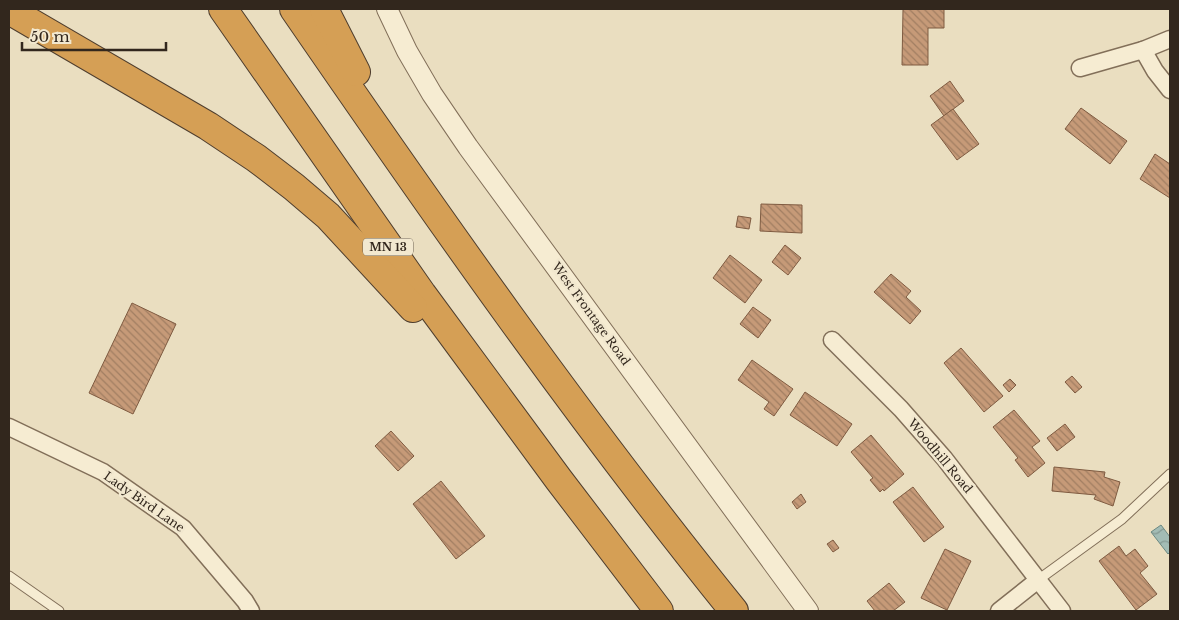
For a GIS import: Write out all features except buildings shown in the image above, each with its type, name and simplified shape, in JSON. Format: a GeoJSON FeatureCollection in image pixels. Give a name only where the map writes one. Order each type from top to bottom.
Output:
{"type":"FeatureCollection","features":[{"type":"Feature","properties":{"kind":"highway","name":"MN 13"},"geometry":{"type":"LineString","coordinates":[[223,9],[369,220],[559,480],[659,611]]}},
{"type":"Feature","properties":{"kind":"highway"},"geometry":{"type":"LineString","coordinates":[[294,9],[413,182],[526,339],[734,611]]}},
{"type":"Feature","properties":{"kind":"highway"},"geometry":{"type":"LineString","coordinates":[[324,9],[413,182]]}},
{"type":"Feature","properties":{"kind":"highway"},"geometry":{"type":"LineString","coordinates":[[9,10],[208,126],[256,158],[328,216],[412,306],[559,480]]}},
{"type":"Feature","properties":{"kind":"street","name":"West Frontage Road"},"geometry":{"type":"LineString","coordinates":[[387,9],[407,51],[432,94],[468,147],[808,611]]}},
{"type":"Feature","properties":{"kind":"street"},"geometry":{"type":"LineString","coordinates":[[1080,68],[1143,50],[1170,39]]}},
{"type":"Feature","properties":{"kind":"street"},"geometry":{"type":"LineString","coordinates":[[1143,50],[1155,71],[1170,90]]}},
{"type":"Feature","properties":{"kind":"street","name":"Woodhill Road"},"geometry":{"type":"LineString","coordinates":[[832,340],[901,409],[944,458],[1062,611]]}},
{"type":"Feature","properties":{"kind":"street","name":"Lady Bird Lane"},"geometry":{"type":"LineString","coordinates":[[9,428],[103,472],[183,528],[245,601],[251,611]]}},
{"type":"Feature","properties":{"kind":"street"},"geometry":{"type":"LineString","coordinates":[[999,611],[1038,580]]}},
{"type":"Feature","properties":{"kind":"lane"},"geometry":{"type":"LineString","coordinates":[[1038,580],[1122,519],[1170,474]]}},
{"type":"Feature","properties":{"kind":"lane"},"geometry":{"type":"LineString","coordinates":[[9,576],[59,611]]}},
{"type":"Feature","properties":{"kind":"water"},"geometry":{"type":"Polygon","coordinates":[[[1161,525],[1170,537],[1170,552],[1168,554],[1151,532],[1161,525]]]}}]}
